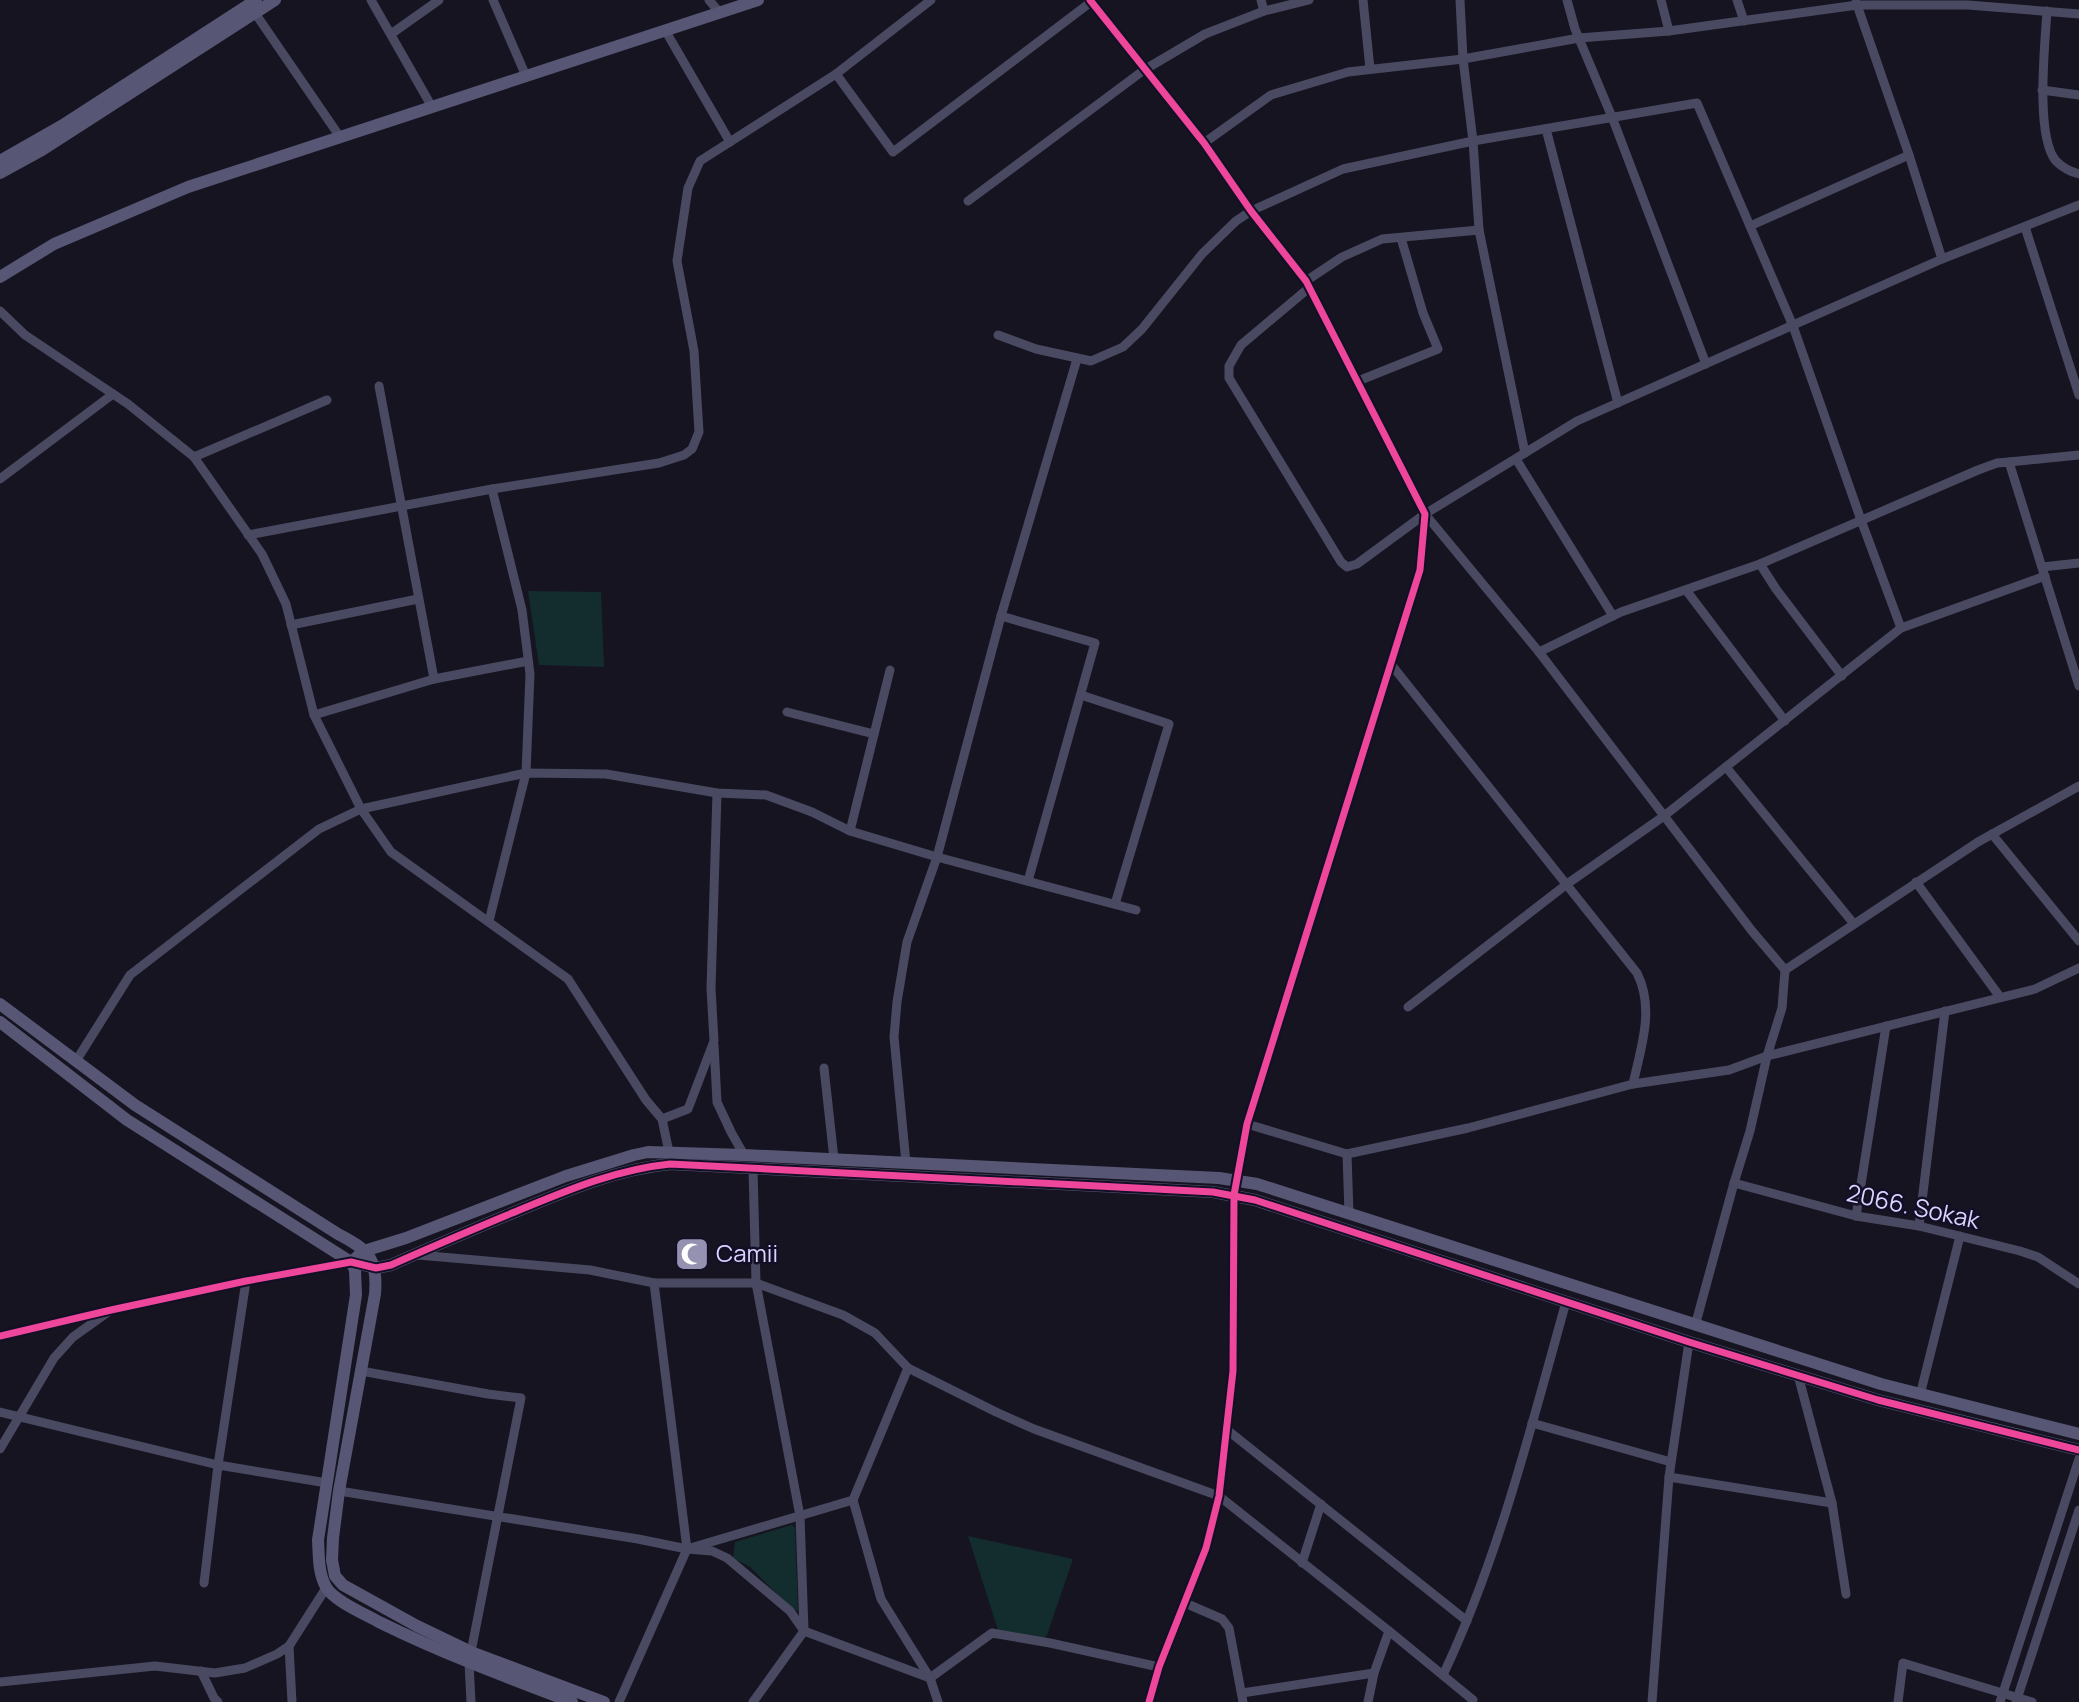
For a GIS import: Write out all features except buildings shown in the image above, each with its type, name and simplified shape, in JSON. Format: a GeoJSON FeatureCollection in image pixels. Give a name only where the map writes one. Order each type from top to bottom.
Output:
{"type":"FeatureCollection","features":[{"type":"Feature","properties":{"kind":"street"},"geometry":{"type":"LineString","coordinates":[[0,161],[63,125],[254,4],[275,0]]}},
{"type":"Feature","properties":{"kind":"street"},"geometry":{"type":"LineString","coordinates":[[371,0],[432,107]]}},
{"type":"Feature","properties":{"kind":"street"},"geometry":{"type":"LineString","coordinates":[[391,34],[439,0]]}},
{"type":"Feature","properties":{"kind":"street"},"geometry":{"type":"LineString","coordinates":[[493,0],[526,76]]}},
{"type":"Feature","properties":{"kind":"street"},"geometry":{"type":"LineString","coordinates":[[709,0],[719,12]]}},
{"type":"Feature","properties":{"kind":"street"},"geometry":{"type":"LineString","coordinates":[[0,277],[54,244],[188,187],[758,0]]}},
{"type":"Feature","properties":{"kind":"street"},"geometry":{"type":"LineString","coordinates":[[248,535],[492,489],[659,463],[684,455],[692,449],[698,432],[694,351],[677,261],[688,188],[700,161],[836,75],[931,0]]}},
{"type":"Feature","properties":{"kind":"street"},"geometry":{"type":"LineString","coordinates":[[1261,0],[1264,10]]}},
{"type":"Feature","properties":{"kind":"street"},"geometry":{"type":"LineString","coordinates":[[968,201],[1144,70],[1205,34],[1264,10],[1310,0]]}},
{"type":"Feature","properties":{"kind":"street"},"geometry":{"type":"LineString","coordinates":[[1363,0],[1370,69]]}},
{"type":"Feature","properties":{"kind":"street"},"geometry":{"type":"LineString","coordinates":[[1460,0],[1479,230],[1525,453]]}},
{"type":"Feature","properties":{"kind":"street"},"geometry":{"type":"LineString","coordinates":[[1567,0],[1579,38],[1706,364]]}},
{"type":"Feature","properties":{"kind":"street"},"geometry":{"type":"LineString","coordinates":[[1661,0],[1669,31]]}},
{"type":"Feature","properties":{"kind":"street"},"geometry":{"type":"LineString","coordinates":[[1737,0],[1744,21]]}},
{"type":"Feature","properties":{"kind":"street"},"geometry":{"type":"LineString","coordinates":[[836,75],[893,152],[1091,1],[1204,143],[1251,211],[1308,284],[1425,514],[1539,652],[1752,931],[1785,970],[1782,1008],[1767,1056],[1750,1131],[1689,1342],[1669,1477],[1652,1702]]}},
{"type":"Feature","properties":{"kind":"street"},"geometry":{"type":"LineString","coordinates":[[1204,143],[1271,95],[1348,72],[1463,59],[1579,38],[1669,31],[1744,21],[1856,3],[1968,5],[2079,14]]}},
{"type":"Feature","properties":{"kind":"street"},"geometry":{"type":"LineString","coordinates":[[1856,3],[1942,259]]}},
{"type":"Feature","properties":{"kind":"street"},"geometry":{"type":"LineString","coordinates":[[254,4],[340,137]]}},
{"type":"Feature","properties":{"kind":"street"},"geometry":{"type":"LineString","coordinates":[[0,173],[42,150],[254,4]]}},
{"type":"Feature","properties":{"kind":"street"},"geometry":{"type":"LineString","coordinates":[[2047,11],[2042,90],[2051,153],[2056,162],[2079,174]]}},
{"type":"Feature","properties":{"kind":"street"},"geometry":{"type":"LineString","coordinates":[[665,30],[730,142]]}},
{"type":"Feature","properties":{"kind":"street"},"geometry":{"type":"LineString","coordinates":[[2042,90],[2079,95]]}},
{"type":"Feature","properties":{"kind":"street"},"geometry":{"type":"LineString","coordinates":[[998,335],[1036,349],[1091,361],[1123,347],[1142,329],[1202,254],[1236,221],[1251,211],[1343,169],[1473,141],[1697,103],[1793,326],[1901,628]]}},
{"type":"Feature","properties":{"kind":"street"},"geometry":{"type":"LineString","coordinates":[[1546,129],[1618,403]]}},
{"type":"Feature","properties":{"kind":"street"},"geometry":{"type":"LineString","coordinates":[[1750,226],[1909,155]]}},
{"type":"Feature","properties":{"kind":"street"},"geometry":{"type":"LineString","coordinates":[[1479,230],[1382,239],[1342,257],[1241,345],[1229,366],[1229,378],[1341,562],[1347,566],[1357,564],[1425,514],[1577,421],[1942,259],[2079,205]]}},
{"type":"Feature","properties":{"kind":"street"},"geometry":{"type":"LineString","coordinates":[[2025,227],[2079,395]]}},
{"type":"Feature","properties":{"kind":"street"},"geometry":{"type":"LineString","coordinates":[[1357,382],[1438,349],[1423,313],[1401,238]]}},
{"type":"Feature","properties":{"kind":"street"},"geometry":{"type":"LineString","coordinates":[[0,311],[25,335],[128,404],[194,457],[261,554],[286,604],[314,715],[360,808],[391,852],[568,979],[646,1100],[662,1119],[669,1152]]}},
{"type":"Feature","properties":{"kind":"street"},"geometry":{"type":"LineString","coordinates":[[906,1163],[895,1050],[897,1002],[907,942],[937,857],[1002,616],[1077,359]]}},
{"type":"Feature","properties":{"kind":"street"},"geometry":{"type":"LineString","coordinates":[[379,386],[434,678]]}},
{"type":"Feature","properties":{"kind":"street"},"geometry":{"type":"LineString","coordinates":[[0,479],[113,394]]}},
{"type":"Feature","properties":{"kind":"street"},"geometry":{"type":"LineString","coordinates":[[194,457],[327,400]]}},
{"type":"Feature","properties":{"kind":"street"},"geometry":{"type":"LineString","coordinates":[[1539,652],[1613,615],[1760,564],[1997,463],[2079,455]]}},
{"type":"Feature","properties":{"kind":"street"},"geometry":{"type":"LineString","coordinates":[[1516,459],[1613,615]]}},
{"type":"Feature","properties":{"kind":"street"},"geometry":{"type":"LineString","coordinates":[[2009,462],[2079,686]]}},
{"type":"Feature","properties":{"kind":"street"},"geometry":{"type":"LineString","coordinates":[[489,921],[526,774],[530,674],[522,610],[492,489]]}},
{"type":"Feature","properties":{"kind":"street"},"geometry":{"type":"LineString","coordinates":[[1149,1702],[1159,1667],[1206,1548],[1219,1496],[1233,1371],[1234,1195],[1247,1124],[1420,570],[1425,514]]}},
{"type":"Feature","properties":{"kind":"street"},"geometry":{"type":"LineString","coordinates":[[1408,1007],[1567,884],[1664,816],[1901,628],[2043,572],[2079,563]]}},
{"type":"Feature","properties":{"kind":"street"},"geometry":{"type":"LineString","coordinates":[[1760,564],[1842,676]]}},
{"type":"Feature","properties":{"kind":"street"},"geometry":{"type":"LineString","coordinates":[[1686,590],[1785,721]]}},
{"type":"Feature","properties":{"kind":"street"},"geometry":{"type":"LineString","coordinates":[[291,625],[418,599]]}},
{"type":"Feature","properties":{"kind":"street"},"geometry":{"type":"LineString","coordinates":[[1002,616],[1095,643],[1028,881]]}},
{"type":"Feature","properties":{"kind":"street"},"geometry":{"type":"LineString","coordinates":[[314,715],[434,678],[528,661]]}},
{"type":"Feature","properties":{"kind":"street"},"geometry":{"type":"LineString","coordinates":[[1390,663],[1632,966],[1644,989],[1646,1018],[1633,1084]]}},
{"type":"Feature","properties":{"kind":"street"},"geometry":{"type":"LineString","coordinates":[[850,831],[890,670]]}},
{"type":"Feature","properties":{"kind":"street"},"geometry":{"type":"LineString","coordinates":[[1081,695],[1169,724],[1115,904]]}},
{"type":"Feature","properties":{"kind":"street"},"geometry":{"type":"LineString","coordinates":[[787,712],[874,734]]}},
{"type":"Feature","properties":{"kind":"street"},"geometry":{"type":"LineString","coordinates":[[1726,767],[1854,924]]}},
{"type":"Feature","properties":{"kind":"street"},"geometry":{"type":"LineString","coordinates":[[76,1061],[130,975],[319,829],[360,808],[526,774],[606,774],[717,793],[766,795],[812,812],[850,831],[1136,910]]}},
{"type":"Feature","properties":{"kind":"street"},"geometry":{"type":"LineString","coordinates":[[1785,970],[1992,834],[2079,786]]}},
{"type":"Feature","properties":{"kind":"street"},"geometry":{"type":"LineString","coordinates":[[717,793],[711,988],[717,1102],[730,1132],[753,1169],[756,1283],[800,1516],[804,1631],[753,1702]]}},
{"type":"Feature","properties":{"kind":"street"},"geometry":{"type":"LineString","coordinates":[[1992,834],[2079,941]]}},
{"type":"Feature","properties":{"kind":"street"},"geometry":{"type":"LineString","coordinates":[[1916,882],[2000,997]]}},
{"type":"Feature","properties":{"kind":"street"},"geometry":{"type":"LineString","coordinates":[[1247,1124],[1346,1154],[1468,1128],[1633,1084],[1729,1070],[1767,1056],[2035,989],[2079,968]]}},
{"type":"Feature","properties":{"kind":"street"},"geometry":{"type":"LineString","coordinates":[[0,1004],[135,1105],[358,1244],[376,1268],[375,1294],[338,1491],[332,1538],[335,1576],[342,1585],[470,1658],[604,1702]]}},
{"type":"Feature","properties":{"kind":"street"},"geometry":{"type":"LineString","coordinates":[[1919,1226],[1945,1011]]}},
{"type":"Feature","properties":{"kind":"street"},"geometry":{"type":"LineString","coordinates":[[0,1022],[127,1120],[351,1262],[376,1268],[391,1265],[564,1192],[618,1173],[670,1164],[1213,1192],[1255,1200],[1689,1342],[1878,1400],[2079,1450]]}},
{"type":"Feature","properties":{"kind":"street"},"geometry":{"type":"LineString","coordinates":[[1856,1216],[1886,1026]]}},
{"type":"Feature","properties":{"kind":"street"},"geometry":{"type":"LineString","coordinates":[[662,1119],[688,1109],[713,1041]]}},
{"type":"Feature","properties":{"kind":"street"},"geometry":{"type":"LineString","coordinates":[[824,1068],[834,1160]]}},
{"type":"Feature","properties":{"kind":"street"},"geometry":{"type":"LineString","coordinates":[[0,1336],[246,1281],[351,1262],[364,1251],[406,1238],[566,1176],[634,1155],[669,1152],[744,1155],[1236,1180],[1257,1184],[1695,1326],[1920,1395],[2079,1434]]}},
{"type":"Feature","properties":{"kind":"street"},"geometry":{"type":"LineString","coordinates":[[1346,1154],[1349,1214]]}},
{"type":"Feature","properties":{"kind":"street","name":"2066. Sokak"},"geometry":{"type":"LineString","coordinates":[[1734,1183],[1856,1216],[1919,1226],[2038,1257],[2079,1284]]}},
{"type":"Feature","properties":{"kind":"street"},"geometry":{"type":"LineString","coordinates":[[1920,1395],[1960,1236]]}},
{"type":"Feature","properties":{"kind":"street"},"geometry":{"type":"LineString","coordinates":[[414,1255],[590,1270],[654,1283],[756,1283],[843,1315],[875,1334],[908,1368],[1034,1429],[1219,1496],[1474,1701]]}},
{"type":"Feature","properties":{"kind":"street"},"geometry":{"type":"LineString","coordinates":[[351,1262],[355,1270],[356,1295],[351,1342],[318,1540],[319,1568],[326,1588],[357,1611],[572,1702]]}},
{"type":"Feature","properties":{"kind":"street"},"geometry":{"type":"LineString","coordinates":[[204,1583],[218,1465],[246,1281]]}},
{"type":"Feature","properties":{"kind":"street"},"geometry":{"type":"LineString","coordinates":[[620,1702],[687,1549],[654,1283]]}},
{"type":"Feature","properties":{"kind":"street"},"geometry":{"type":"LineString","coordinates":[[1443,1675],[1467,1621],[1513,1491],[1566,1302]]}},
{"type":"Feature","properties":{"kind":"street"},"geometry":{"type":"LineString","coordinates":[[0,1449],[54,1359],[73,1337],[111,1310]]}},
{"type":"Feature","properties":{"kind":"street"},"geometry":{"type":"LineString","coordinates":[[351,1342],[366,1344]]}},
{"type":"Feature","properties":{"kind":"street"},"geometry":{"type":"LineString","coordinates":[[908,1368],[853,1500],[881,1600],[930,1678],[938,1702]]}},
{"type":"Feature","properties":{"kind":"street"},"geometry":{"type":"LineString","coordinates":[[361,1371],[522,1398],[470,1658],[471,1702]]}},
{"type":"Feature","properties":{"kind":"street"},"geometry":{"type":"LineString","coordinates":[[1798,1375],[1832,1503],[1846,1594]]}},
{"type":"Feature","properties":{"kind":"street"},"geometry":{"type":"LineString","coordinates":[[0,1412],[218,1465],[327,1483]]}},
{"type":"Feature","properties":{"kind":"street"},"geometry":{"type":"LineString","coordinates":[[1532,1423],[1671,1462]]}},
{"type":"Feature","properties":{"kind":"street"},"geometry":{"type":"LineString","coordinates":[[1226,1429],[1467,1621]]}},
{"type":"Feature","properties":{"kind":"street"},"geometry":{"type":"LineString","coordinates":[[2002,1697],[2079,1459]]}},
{"type":"Feature","properties":{"kind":"street"},"geometry":{"type":"LineString","coordinates":[[1669,1477],[1832,1503]]}},
{"type":"Feature","properties":{"kind":"street"},"geometry":{"type":"LineString","coordinates":[[338,1491],[712,1551],[727,1558],[790,1611],[804,1631],[930,1678]]}},
{"type":"Feature","properties":{"kind":"street"},"geometry":{"type":"LineString","coordinates":[[687,1549],[853,1500]]}},
{"type":"Feature","properties":{"kind":"street"},"geometry":{"type":"LineString","coordinates":[[1302,1563],[1321,1504]]}},
{"type":"Feature","properties":{"kind":"street"},"geometry":{"type":"LineString","coordinates":[[2017,1700],[2079,1510]]}},
{"type":"Feature","properties":{"kind":"street"},"geometry":{"type":"LineString","coordinates":[[2068,1545],[2079,1549]]}},
{"type":"Feature","properties":{"kind":"street"},"geometry":{"type":"LineString","coordinates":[[0,1682],[155,1666],[215,1673],[245,1668],[289,1646],[326,1588],[339,1581]]}},
{"type":"Feature","properties":{"kind":"street"},"geometry":{"type":"LineString","coordinates":[[1185,1603],[1222,1619],[1229,1628],[1242,1698],[1374,1673]]}},
{"type":"Feature","properties":{"kind":"street"},"geometry":{"type":"LineString","coordinates":[[1368,1702],[1374,1673],[1389,1631]]}},
{"type":"Feature","properties":{"kind":"street"},"geometry":{"type":"LineString","coordinates":[[930,1678],[992,1633],[1159,1667]]}},
{"type":"Feature","properties":{"kind":"street"},"geometry":{"type":"LineString","coordinates":[[289,1646],[292,1702]]}},
{"type":"Feature","properties":{"kind":"street"},"geometry":{"type":"LineString","coordinates":[[1898,1702],[1903,1663],[2002,1697],[2032,1702]]}},
{"type":"Feature","properties":{"kind":"street"},"geometry":{"type":"LineString","coordinates":[[201,1671],[218,1702]]}},
{"type":"Feature","properties":{"kind":"green space"},"geometry":{"type":"Polygon","coordinates":[[[528,591],[601,592],[604,667],[539,665],[528,591]]]}},
{"type":"Feature","properties":{"kind":"green space"},"geometry":{"type":"Polygon","coordinates":[[[791,1525],[795,1527],[798,1610],[794,1611],[750,1567],[733,1558],[735,1542],[791,1525]]]}},
{"type":"Feature","properties":{"kind":"green space"},"geometry":{"type":"Polygon","coordinates":[[[968,1536],[1073,1559],[1047,1635],[1043,1639],[998,1630],[968,1536]]]}},
{"type":"Feature","properties":{"kind":"cycle path"},"geometry":{"type":"LineString","coordinates":[[1090,0],[1204,143],[1251,211],[1306,281],[1425,514],[1420,570],[1247,1124],[1234,1195],[1233,1371],[1219,1496],[1206,1548],[1159,1667],[1149,1702]]}},
{"type":"Feature","properties":{"kind":"cycle path"},"geometry":{"type":"LineString","coordinates":[[0,1336],[246,1281],[351,1262],[376,1268],[391,1265],[586,1184],[627,1172],[670,1164],[1213,1192],[1255,1200],[1689,1342],[1878,1400],[2079,1450]]}},
{"type":"Feature","properties":{"kind":"place","name":"Camii"},"geometry":{"type":"Point","coordinates":[692,1254]}}]}
